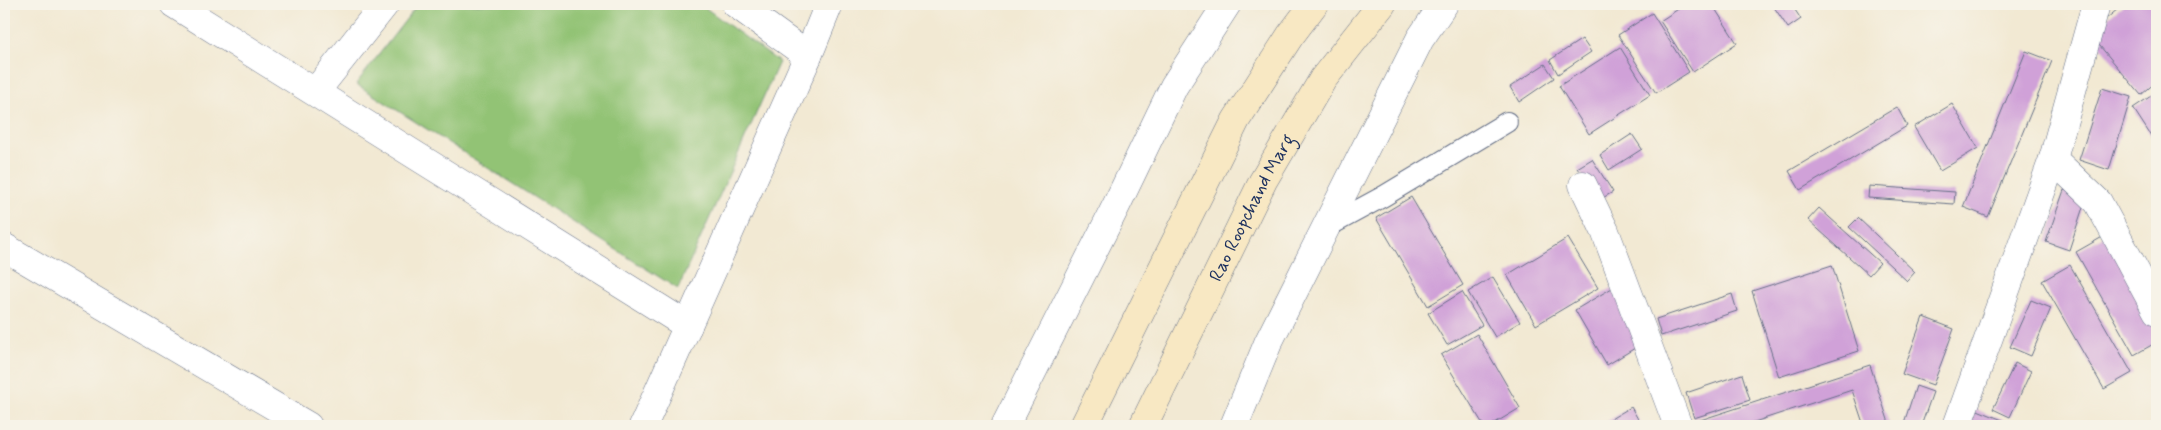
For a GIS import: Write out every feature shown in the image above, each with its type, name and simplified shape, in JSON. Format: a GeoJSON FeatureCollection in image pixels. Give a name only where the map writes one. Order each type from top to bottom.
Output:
{"type":"FeatureCollection","features":[{"type":"Feature","properties":{"kind":"main road"},"geometry":{"type":"LineString","coordinates":[[1084,426],[1236,120],[1290,36],[1314,4]]}},
{"type":"Feature","properties":{"kind":"main road","name":"Rao Roopchand Marg"},"geometry":{"type":"LineString","coordinates":[[1143,426],[1263,181],[1323,80],[1382,4]]}},
{"type":"Feature","properties":{"kind":"street"},"geometry":{"type":"LineString","coordinates":[[174,4],[688,326]]}},
{"type":"Feature","properties":{"kind":"street"},"geometry":{"type":"LineString","coordinates":[[316,92],[385,4]]}},
{"type":"Feature","properties":{"kind":"street"},"geometry":{"type":"LineString","coordinates":[[736,4],[808,56]]}},
{"type":"Feature","properties":{"kind":"street"},"geometry":{"type":"LineString","coordinates":[[642,426],[808,56],[829,4]]}},
{"type":"Feature","properties":{"kind":"street"},"geometry":{"type":"LineString","coordinates":[[1005,426],[1174,86],[1227,4]]}},
{"type":"Feature","properties":{"kind":"street"},"geometry":{"type":"LineString","coordinates":[[1234,426],[1268,343],[1420,39],[1444,4]]}},
{"type":"Feature","properties":{"kind":"street"},"geometry":{"type":"LineString","coordinates":[[1957,426],[2053,159],[2096,4]]}},
{"type":"Feature","properties":{"kind":"street"},"geometry":{"type":"LineString","coordinates":[[2053,159],[2098,202],[2157,311]]}},
{"type":"Feature","properties":{"kind":"street"},"geometry":{"type":"LineString","coordinates":[[1583,185],[1605,231],[1678,426]]}},
{"type":"Feature","properties":{"kind":"street"},"geometry":{"type":"LineString","coordinates":[[4,247],[308,426]]}},
{"type":"Feature","properties":{"kind":"lane"},"geometry":{"type":"LineString","coordinates":[[1327,227],[1384,196],[1507,122]]}},
{"type":"Feature","properties":{"kind":"green space"},"geometry":{"type":"Polygon","coordinates":[[[418,4],[700,4],[779,62],[678,289],[356,84],[418,4]]]}},
{"type":"Feature","properties":{"kind":"building"},"geometry":{"type":"Polygon","coordinates":[[[1686,4],[1712,4],[1737,43],[1693,72],[1660,21],[1686,4]]]}},
{"type":"Feature","properties":{"kind":"building"},"geometry":{"type":"Polygon","coordinates":[[[1772,4],[1791,4],[1801,19],[1788,28],[1772,4]]]}},
{"type":"Feature","properties":{"kind":"building"},"geometry":{"type":"Polygon","coordinates":[[[2124,4],[2157,4],[2157,81],[2141,95],[2089,33],[2124,4]]]}},
{"type":"Feature","properties":{"kind":"building"},"geometry":{"type":"Polygon","coordinates":[[[1652,13],[1689,72],[1656,93],[1618,35],[1652,13]]]}},
{"type":"Feature","properties":{"kind":"building"},"geometry":{"type":"Polygon","coordinates":[[[1582,39],[1591,52],[1558,74],[1550,60],[1582,39]]]}},
{"type":"Feature","properties":{"kind":"building"},"geometry":{"type":"Polygon","coordinates":[[[1620,47],[1650,95],[1589,134],[1559,86],[1620,47]]]}},
{"type":"Feature","properties":{"kind":"building"},"geometry":{"type":"Polygon","coordinates":[[[2026,51],[2052,61],[1988,217],[1963,207],[2026,51]]]}},
{"type":"Feature","properties":{"kind":"building"},"geometry":{"type":"Polygon","coordinates":[[[1545,64],[1554,78],[1519,102],[1510,87],[1545,64]]]}},
{"type":"Feature","properties":{"kind":"building"},"geometry":{"type":"Polygon","coordinates":[[[2102,88],[2131,97],[2109,170],[2079,160],[2102,88]]]}},
{"type":"Feature","properties":{"kind":"building"},"geometry":{"type":"Polygon","coordinates":[[[2157,92],[2157,145],[2133,108],[2157,92]]]}},
{"type":"Feature","properties":{"kind":"building"},"geometry":{"type":"Polygon","coordinates":[[[1952,104],[1978,148],[1940,171],[1914,127],[1952,104]]]}},
{"type":"Feature","properties":{"kind":"building"},"geometry":{"type":"Polygon","coordinates":[[[1897,107],[1907,126],[1800,190],[1789,171],[1897,107]]]}},
{"type":"Feature","properties":{"kind":"building"},"geometry":{"type":"Polygon","coordinates":[[[1632,134],[1642,149],[1609,170],[1600,155],[1632,134]]]}},
{"type":"Feature","properties":{"kind":"building"},"geometry":{"type":"Polygon","coordinates":[[[1592,159],[1613,192],[1599,200],[1577,168],[1592,159]]]}},
{"type":"Feature","properties":{"kind":"building"},"geometry":{"type":"Polygon","coordinates":[[[1869,186],[1955,192],[1954,204],[1868,198],[1869,186]]]}},
{"type":"Feature","properties":{"kind":"building"},"geometry":{"type":"Polygon","coordinates":[[[2064,190],[2086,198],[2069,250],[2046,242],[2064,190]]]}},
{"type":"Feature","properties":{"kind":"building"},"geometry":{"type":"Polygon","coordinates":[[[1411,197],[1463,285],[1428,306],[1376,218],[1411,197]]]}},
{"type":"Feature","properties":{"kind":"building"},"geometry":{"type":"Polygon","coordinates":[[[1819,208],[1880,263],[1869,275],[1808,220],[1819,208]]]}},
{"type":"Feature","properties":{"kind":"building"},"geometry":{"type":"Polygon","coordinates":[[[1858,218],[1915,272],[1907,281],[1849,227],[1858,218]]]}},
{"type":"Feature","properties":{"kind":"building"},"geometry":{"type":"Polygon","coordinates":[[[2106,235],[2157,327],[2157,342],[2134,355],[2076,252],[2106,235]]]}},
{"type":"Feature","properties":{"kind":"building"},"geometry":{"type":"Polygon","coordinates":[[[1568,238],[1598,288],[1536,325],[1507,275],[1568,238]]]}},
{"type":"Feature","properties":{"kind":"building"},"geometry":{"type":"Polygon","coordinates":[[[1832,265],[1859,351],[1779,377],[1752,291],[1832,265]]]}},
{"type":"Feature","properties":{"kind":"building"},"geometry":{"type":"Polygon","coordinates":[[[2070,265],[2132,373],[2104,389],[2042,281],[2070,265]]]}},
{"type":"Feature","properties":{"kind":"building"},"geometry":{"type":"Polygon","coordinates":[[[1493,277],[1520,322],[1495,337],[1468,292],[1493,277]]]}},
{"type":"Feature","properties":{"kind":"building"},"geometry":{"type":"Polygon","coordinates":[[[1612,288],[1645,342],[1607,365],[1575,310],[1612,288]]]}},
{"type":"Feature","properties":{"kind":"building"},"geometry":{"type":"Polygon","coordinates":[[[1462,292],[1482,325],[1447,345],[1428,313],[1462,292]]]}},
{"type":"Feature","properties":{"kind":"building"},"geometry":{"type":"Polygon","coordinates":[[[1732,294],[1737,311],[1661,336],[1656,319],[1732,294]]]}},
{"type":"Feature","properties":{"kind":"building"},"geometry":{"type":"Polygon","coordinates":[[[2031,300],[2051,308],[2031,356],[2010,347],[2031,300]]]}},
{"type":"Feature","properties":{"kind":"building"},"geometry":{"type":"Polygon","coordinates":[[[1923,317],[1954,329],[1933,385],[1902,374],[1923,317]]]}},
{"type":"Feature","properties":{"kind":"building"},"geometry":{"type":"Polygon","coordinates":[[[1477,334],[1520,408],[1490,426],[1484,426],[1441,355],[1477,334]]]}},
{"type":"Feature","properties":{"kind":"building"},"geometry":{"type":"Polygon","coordinates":[[[2015,363],[2031,371],[2010,417],[1993,409],[2015,363]]]}},
{"type":"Feature","properties":{"kind":"building"},"geometry":{"type":"Polygon","coordinates":[[[1870,365],[1890,426],[1864,426],[1852,390],[1742,426],[1692,426],[1691,423],[1870,365]]]}},
{"type":"Feature","properties":{"kind":"building"},"geometry":{"type":"Polygon","coordinates":[[[1742,374],[1750,400],[1694,418],[1686,393],[1742,374]]]}},
{"type":"Feature","properties":{"kind":"building"},"geometry":{"type":"Polygon","coordinates":[[[1916,386],[1933,392],[1921,426],[1903,426],[1916,386]]]}},
{"type":"Feature","properties":{"kind":"building"},"geometry":{"type":"Polygon","coordinates":[[[1631,407],[1642,426],[1599,426],[1631,407]]]}},
{"type":"Feature","properties":{"kind":"building"},"geometry":{"type":"Polygon","coordinates":[[[1975,409],[2005,421],[2003,426],[1969,426],[1975,409]]]}}]}
